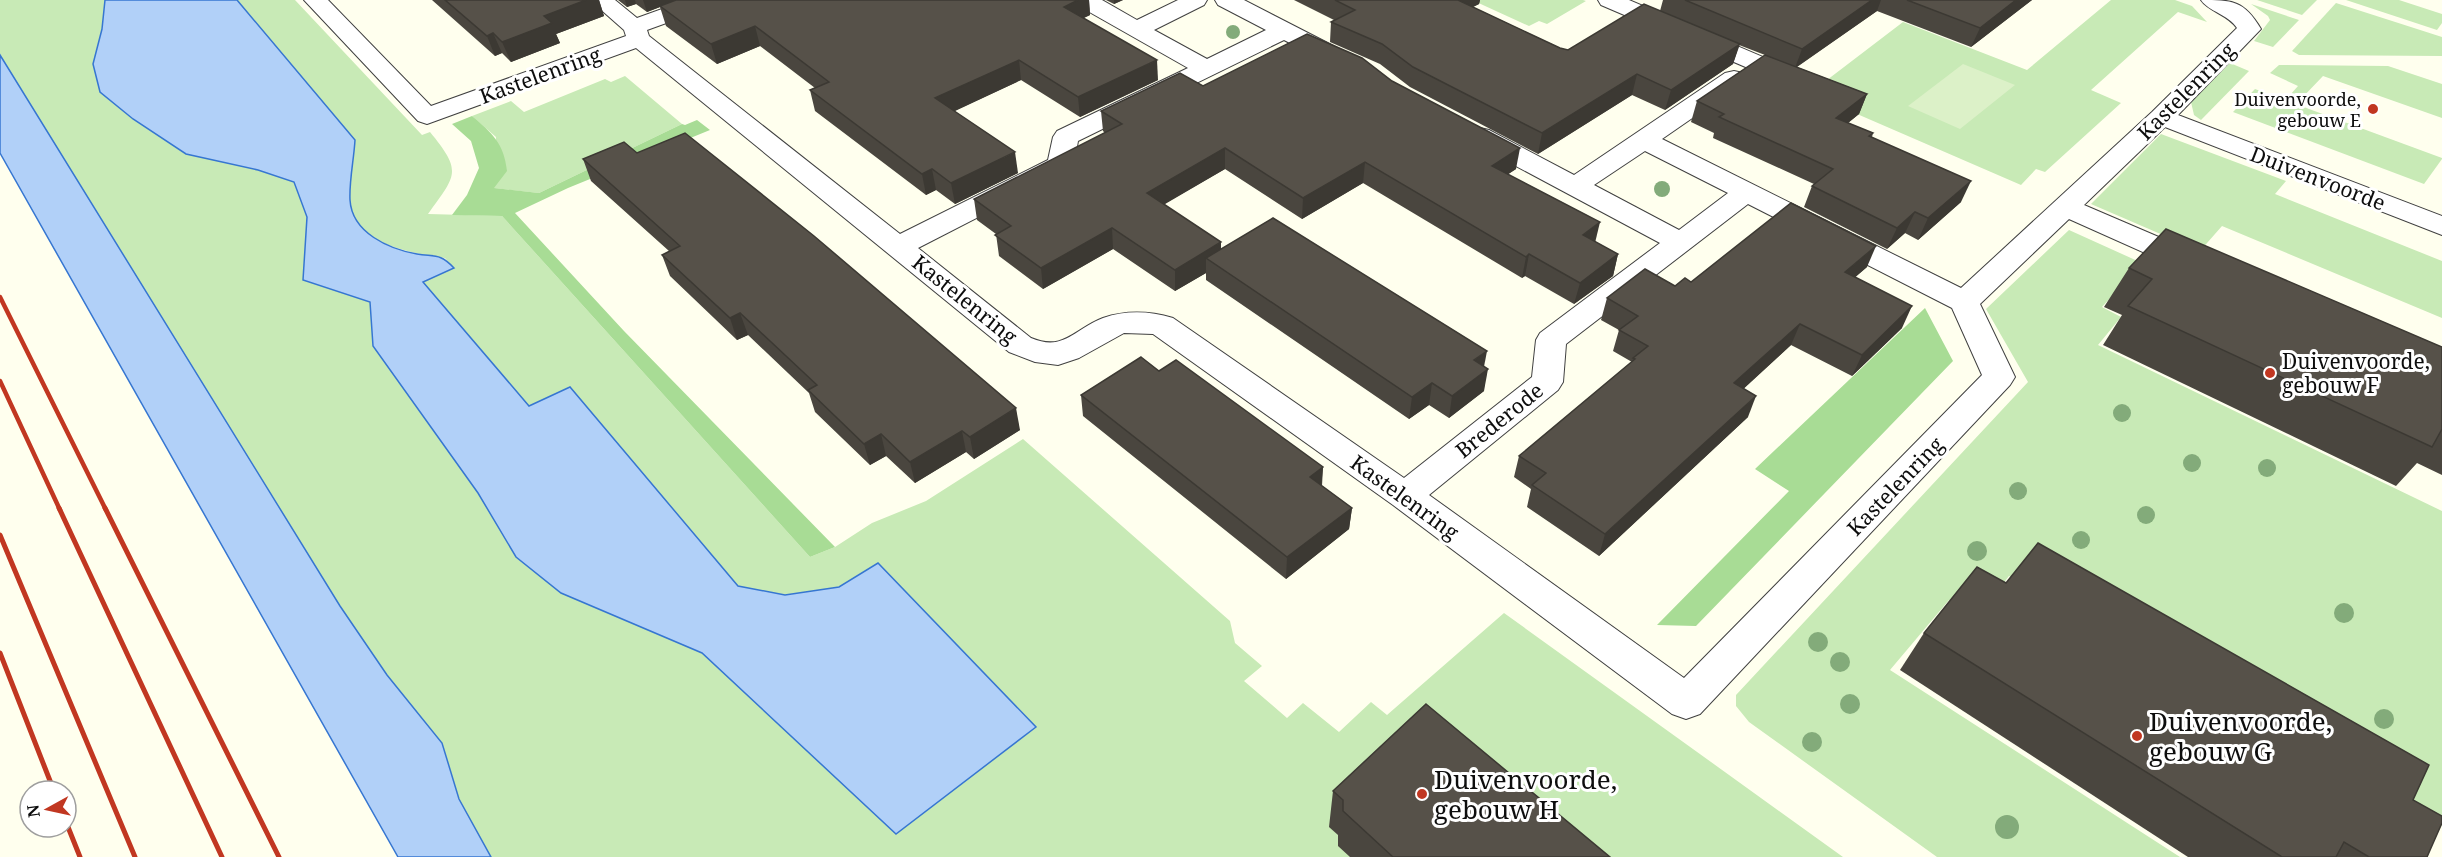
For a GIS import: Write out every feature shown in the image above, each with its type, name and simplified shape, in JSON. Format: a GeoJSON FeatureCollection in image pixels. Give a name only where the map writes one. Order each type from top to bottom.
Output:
{"type":"FeatureCollection","features":[{"type":"Feature","properties":{"kind":"street","name":"Kastelenring"},"geometry":{"type":"LineString","coordinates":[[315,0],[427,116],[636,33],[1020,345],[1038,354],[1058,354],[1076,348],[1111,326],[1138,321],[1162,325],[1405,496],[1686,702],[1999,377],[1964,302],[2161,117],[2249,28],[2243,17],[2212,0]]}},
{"type":"Feature","properties":{"kind":"street"},"geometry":{"type":"LineString","coordinates":[[601,0],[636,33],[708,0]]}},
{"type":"Feature","properties":{"kind":"street"},"geometry":{"type":"LineString","coordinates":[[1084,0],[1205,68]]}},
{"type":"Feature","properties":{"kind":"street"},"geometry":{"type":"LineString","coordinates":[[1137,29],[1196,0]]}},
{"type":"Feature","properties":{"kind":"street"},"geometry":{"type":"LineString","coordinates":[[1226,0],[1283,31],[1359,67]]}},
{"type":"Feature","properties":{"kind":"street"},"geometry":{"type":"LineString","coordinates":[[1609,0],[1815,88]]}},
{"type":"Feature","properties":{"kind":"street"},"geometry":{"type":"LineString","coordinates":[[899,246],[1060,164],[1066,137],[1283,31]]}},
{"type":"Feature","properties":{"kind":"street"},"geometry":{"type":"LineString","coordinates":[[1575,186],[1756,63]]}},
{"type":"Feature","properties":{"kind":"street","name":"Duivenvoorde"},"geometry":{"type":"LineString","coordinates":[[2161,117],[2442,226]]}},
{"type":"Feature","properties":{"kind":"street"},"geometry":{"type":"LineString","coordinates":[[1462,127],[1680,242]]}},
{"type":"Feature","properties":{"kind":"street"},"geometry":{"type":"LineString","coordinates":[[1642,139],[1964,302]]}},
{"type":"Feature","properties":{"kind":"street","name":"Brederode"},"geometry":{"type":"LineString","coordinates":[[1405,496],[1547,382],[1551,340],[1748,191]]}},
{"type":"Feature","properties":{"kind":"street"},"geometry":{"type":"LineString","coordinates":[[2066,207],[2223,276]]}},
{"type":"Feature","properties":{"kind":"green space"},"geometry":{"type":"Polygon","coordinates":[[[0,0],[105,0],[102,29],[93,64],[258,170],[294,182],[307,217],[303,280],[370,302],[373,346],[478,493],[516,557],[561,593],[702,653],[896,834],[1036,727],[878,563],[839,587],[785,595],[738,586],[570,387],[529,407],[423,282],[453,268],[445,258],[416,253],[386,244],[361,227],[354,215],[350,200],[355,140],[237,0],[295,0],[422,135],[430,132],[448,156],[452,173],[450,181],[428,214],[502,216],[810,557],[835,547],[872,523],[926,501],[1023,439],[1230,621],[1235,643],[1262,666],[1244,681],[1287,718],[1303,703],[1339,732],[1371,702],[1387,715],[1504,613],[1843,857],[491,857],[459,799],[442,743],[387,675],[340,606],[0,55],[0,0]]]}},
{"type":"Feature","properties":{"kind":"green space"},"geometry":{"type":"Polygon","coordinates":[[[1472,0],[1586,1],[1547,24],[1539,21],[1529,26],[1472,0]]]}},
{"type":"Feature","properties":{"kind":"green space"},"geometry":{"type":"Polygon","coordinates":[[[2111,0],[2175,0],[2192,6],[2207,22],[2178,12],[2091,90],[2121,103],[2045,172],[2036,169],[2021,185],[1834,104],[1827,80],[1903,22],[2027,70],[2111,0]]]}},
{"type":"Feature","properties":{"kind":"green space"},"geometry":{"type":"Polygon","coordinates":[[[2257,0],[2317,0],[2302,15],[2257,0]]]}},
{"type":"Feature","properties":{"kind":"green space"},"geometry":{"type":"Polygon","coordinates":[[[2346,0],[2399,0],[2442,14],[2442,23],[2437,30],[2346,0]]]}},
{"type":"Feature","properties":{"kind":"green space"},"geometry":{"type":"Polygon","coordinates":[[[2336,3],[2442,37],[2442,56],[2299,55],[2292,51],[2336,3]]]}},
{"type":"Feature","properties":{"kind":"green space"},"geometry":{"type":"Polygon","coordinates":[[[2251,4],[2299,20],[2273,47],[2254,41],[2270,20],[2251,4]]]}},
{"type":"Feature","properties":{"kind":"green space"},"geometry":{"type":"Polygon","coordinates":[[[2230,63],[2249,71],[2201,120],[2194,115],[2191,102],[2230,63]]]}},
{"type":"Feature","properties":{"kind":"green space"},"geometry":{"type":"Polygon","coordinates":[[[1963,64],[2015,85],[1960,129],[1908,106],[1963,64]]]}},
{"type":"Feature","properties":{"kind":"green space"},"geometry":{"type":"Polygon","coordinates":[[[2279,65],[2388,66],[2442,84],[2442,118],[2323,76],[2301,99],[2290,95],[2298,86],[2270,73],[2279,65]]]}},
{"type":"Feature","properties":{"kind":"green space"},"geometry":{"type":"Polygon","coordinates":[[[625,76],[682,124],[539,193],[493,188],[496,137],[472,116],[511,101],[524,112],[605,79],[611,82],[625,76]]]}},
{"type":"Feature","properties":{"kind":"green space"},"geometry":{"type":"Polygon","coordinates":[[[2255,89],[2442,159],[2424,184],[2233,112],[2255,89]]]}},
{"type":"Feature","properties":{"kind":"green space"},"geometry":{"type":"Polygon","coordinates":[[[472,116],[491,133],[503,153],[507,171],[494,188],[539,193],[682,124],[697,120],[710,130],[568,188],[515,213],[624,331],[835,547],[810,557],[502,216],[452,215],[467,195],[479,168],[471,141],[452,124],[472,116]]]}},
{"type":"Feature","properties":{"kind":"green space"},"geometry":{"type":"Polygon","coordinates":[[[2161,134],[2286,181],[2275,194],[2442,261],[2442,318],[2222,226],[2200,251],[2091,204],[2161,134]]]}},
{"type":"Feature","properties":{"kind":"green space"},"geometry":{"type":"Polygon","coordinates":[[[2069,230],[2142,263],[2102,307],[2121,317],[2098,345],[2442,511],[2442,826],[2009,576],[1978,616],[1949,600],[1890,670],[2180,857],[1937,857],[1749,722],[1736,706],[1736,695],[2028,382],[1986,309],[2069,230]]]}},
{"type":"Feature","properties":{"kind":"green space"},"geometry":{"type":"Polygon","coordinates":[[[1925,308],[1953,361],[1696,626],[1657,625],[1789,491],[1755,469],[1925,308]]]}},
{"type":"Feature","properties":{"kind":"water"},"geometry":{"type":"Polygon","coordinates":[[[105,0],[237,0],[355,140],[350,200],[357,222],[374,238],[384,243],[406,252],[441,258],[454,268],[423,282],[529,406],[570,387],[738,586],[785,595],[839,587],[878,563],[1036,727],[896,834],[702,653],[561,593],[516,557],[478,493],[373,346],[370,302],[303,280],[307,217],[294,182],[258,170],[186,154],[133,119],[100,92],[93,64],[102,29],[105,0]]]}},
{"type":"Feature","properties":{"kind":"water"},"geometry":{"type":"Polygon","coordinates":[[[0,55],[340,606],[387,675],[442,743],[459,799],[491,857],[398,857],[0,153],[0,55]]]}},
{"type":"Feature","properties":{"kind":"building"},"geometry":{"type":"Polygon","coordinates":[[[445,0],[586,0],[544,16],[552,23],[502,42],[493,33],[487,36],[445,0]]]}},
{"type":"Feature","properties":{"kind":"building"},"geometry":{"type":"Polygon","coordinates":[[[676,0],[1078,0],[1064,7],[1157,60],[1078,97],[1019,60],[935,98],[1015,152],[951,183],[932,169],[922,174],[810,90],[829,82],[755,26],[711,44],[660,6],[676,0]]]}},
{"type":"Feature","properties":{"kind":"building"},"geometry":{"type":"Polygon","coordinates":[[[1335,0],[1458,0],[1568,50],[1644,4],[1740,44],[1671,90],[1637,74],[1542,133],[1413,67],[1382,44],[1331,22],[1355,10],[1335,0]]]}},
{"type":"Feature","properties":{"kind":"building"},"geometry":{"type":"Polygon","coordinates":[[[1685,0],[1872,0],[1802,49],[1685,0]]]}},
{"type":"Feature","properties":{"kind":"building"},"geometry":{"type":"Polygon","coordinates":[[[1907,0],[2016,0],[1980,28],[1907,0]]]}},
{"type":"Feature","properties":{"kind":"building"},"geometry":{"type":"Polygon","coordinates":[[[1307,34],[1362,58],[1392,81],[1520,148],[1492,166],[1600,222],[1583,235],[1618,254],[1580,283],[1529,254],[1526,257],[1365,162],[1303,198],[1225,148],[1147,193],[1221,242],[1175,270],[1112,228],[1041,268],[995,235],[1011,226],[974,199],[1122,124],[1101,111],[1180,73],[1203,86],[1307,34]]]}},
{"type":"Feature","properties":{"kind":"building"},"geometry":{"type":"Polygon","coordinates":[[[1765,55],[1867,94],[1836,118],[1873,133],[1869,136],[1971,181],[1928,218],[1915,212],[1897,228],[1812,186],[1833,169],[1719,117],[1724,114],[1697,101],[1765,55]]]}},
{"type":"Feature","properties":{"kind":"building"},"geometry":{"type":"Polygon","coordinates":[[[685,133],[814,236],[1016,408],[970,437],[962,431],[910,462],[881,434],[864,444],[808,390],[817,385],[740,313],[730,318],[662,255],[680,246],[583,159],[624,142],[637,153],[685,133]]]}},
{"type":"Feature","properties":{"kind":"building"},"geometry":{"type":"Polygon","coordinates":[[[1791,203],[1876,246],[1845,272],[1912,306],[1862,355],[1800,324],[1734,383],[1756,396],[1605,534],[1532,485],[1546,473],[1519,456],[1648,346],[1619,330],[1638,316],[1607,298],[1645,269],[1675,286],[1685,278],[1691,282],[1791,203]]]}},
{"type":"Feature","properties":{"kind":"building"},"geometry":{"type":"Polygon","coordinates":[[[1273,218],[1487,351],[1474,360],[1488,369],[1452,396],[1432,383],[1412,397],[1206,258],[1273,218]]]}},
{"type":"Feature","properties":{"kind":"building"},"geometry":{"type":"Polygon","coordinates":[[[2166,229],[2442,347],[2442,429],[2432,447],[2128,306],[2152,279],[2129,268],[2166,229]]]}},
{"type":"Feature","properties":{"kind":"building"},"geometry":{"type":"Polygon","coordinates":[[[1141,357],[1159,371],[1176,360],[1323,467],[1310,477],[1352,508],[1287,557],[1081,395],[1141,357]]]}},
{"type":"Feature","properties":{"kind":"building","name":"Duivenvoorde, gebouw G"},"geometry":{"type":"Polygon","coordinates":[[[2038,543],[2429,765],[2413,800],[2442,816],[2442,823],[2427,857],[2369,857],[2344,842],[2336,857],[2282,857],[1924,633],[1977,567],[2006,583],[2038,543]]]}},
{"type":"Feature","properties":{"kind":"building","name":"Duivenvoorde, gebouw H"},"geometry":{"type":"Polygon","coordinates":[[[1426,704],[1610,857],[1393,857],[1343,811],[1343,800],[1333,791],[1426,704]]]}},
{"type":"Feature","properties":{"kind":"railway"},"geometry":{"type":"LineString","coordinates":[[0,297],[106,510]]}},
{"type":"Feature","properties":{"kind":"railway"},"geometry":{"type":"LineString","coordinates":[[0,381],[60,510]]}},
{"type":"Feature","properties":{"kind":"railway"},"geometry":{"type":"LineString","coordinates":[[59,508],[222,857]]}},
{"type":"Feature","properties":{"kind":"railway"},"geometry":{"type":"LineString","coordinates":[[105,508],[279,857]]}},
{"type":"Feature","properties":{"kind":"railway"},"geometry":{"type":"LineString","coordinates":[[0,535],[135,857]]}},
{"type":"Feature","properties":{"kind":"railway"},"geometry":{"type":"LineString","coordinates":[[0,653],[49,779]]}},
{"type":"Feature","properties":{"kind":"railway"},"geometry":{"type":"LineString","coordinates":[[73,839],[80,857]]}},
{"type":"Feature","properties":{"kind":"place","name":"Duivenvoorde, gebouw E"},"geometry":{"type":"Point","coordinates":[2373,109]}},
{"type":"Feature","properties":{"kind":"place","name":"Duivenvoorde, gebouw F"},"geometry":{"type":"Point","coordinates":[2270,373]}},
{"type":"Feature","properties":{"kind":"place","name":"Duivenvoorde, gebouw G"},"geometry":{"type":"Point","coordinates":[2137,736]}},
{"type":"Feature","properties":{"kind":"place","name":"Duivenvoorde, gebouw H"},"geometry":{"type":"Point","coordinates":[1422,794]}}]}
